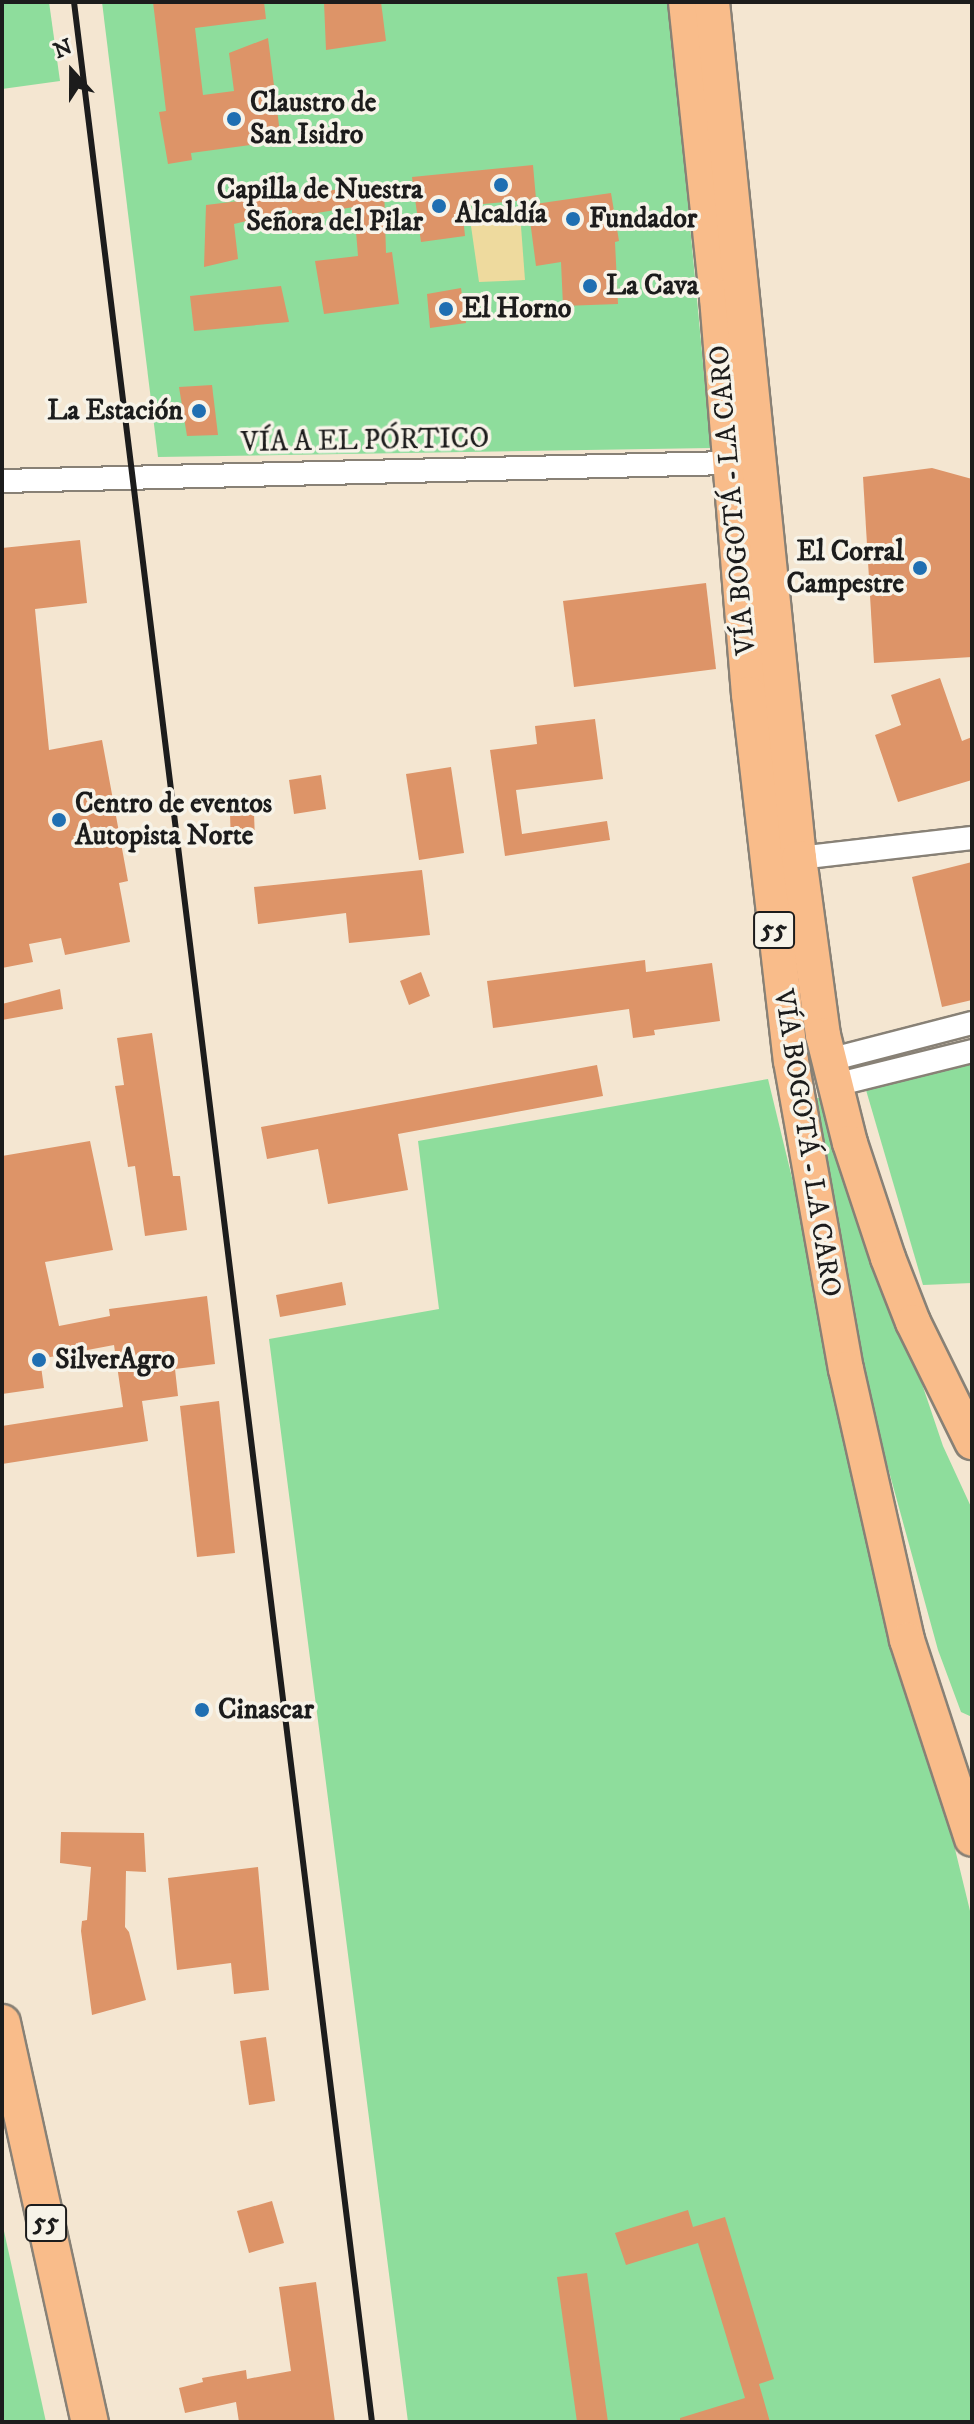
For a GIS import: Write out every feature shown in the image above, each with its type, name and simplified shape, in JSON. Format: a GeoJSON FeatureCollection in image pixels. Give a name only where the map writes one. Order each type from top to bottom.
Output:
{"type":"FeatureCollection","features":[{"type":"Feature","properties":{"kind":"highway","name":"55"},"geometry":{"type":"LineString","coordinates":[[2,2023],[90,2422]]}},
{"type":"Feature","properties":{"kind":"main road","name":"VÍA BOGOTÁ - LA CARO"},"geometry":{"type":"LineString","coordinates":[[686,2],[749,694],[788,1037],[843,1355],[907,1640],[972,1839]]}},
{"type":"Feature","properties":{"kind":"main road","name":"VÍA BOGOTÁ - LA CARO"},"geometry":{"type":"LineString","coordinates":[[712,2],[799,858],[832,1073],[867,1199],[913,1322],[972,1442]]}},
{"type":"Feature","properties":{"kind":"main road"},"geometry":{"type":"LineString","coordinates":[[907,1640],[952,1731],[972,1747]]}},
{"type":"Feature","properties":{"kind":"street","name":"VÍA A EL PÓRTICO"},"geometry":{"type":"LineString","coordinates":[[2,481],[730,463]]}},
{"type":"Feature","properties":{"kind":"street"},"geometry":{"type":"LineString","coordinates":[[799,858],[972,838]]}},
{"type":"Feature","properties":{"kind":"street"},"geometry":{"type":"LineString","coordinates":[[832,1073],[972,1023]]}},
{"type":"Feature","properties":{"kind":"street"},"geometry":{"type":"LineString","coordinates":[[832,1073],[972,1051]]}},
{"type":"Feature","properties":{"kind":"green space"},"geometry":{"type":"Polygon","coordinates":[[[2,2],[49,2],[60,81],[2,89],[2,2]]]}},
{"type":"Feature","properties":{"kind":"green space"},"geometry":{"type":"Polygon","coordinates":[[[102,2],[669,2],[711,448],[158,457],[102,2]]]}},
{"type":"Feature","properties":{"kind":"green space"},"geometry":{"type":"Polygon","coordinates":[[[972,1063],[972,1283],[923,1285],[866,1090],[972,1063]]]}},
{"type":"Feature","properties":{"kind":"green space"},"geometry":{"type":"Polygon","coordinates":[[[768,1079],[972,1919],[972,2422],[408,2422],[269,1339],[439,1309],[418,1141],[768,1079]]]}},
{"type":"Feature","properties":{"kind":"green space"},"geometry":{"type":"Polygon","coordinates":[[[825,1097],[943,1446],[972,1509],[972,1717],[961,1712],[938,1650],[870,1402],[817,1098],[825,1097]]]}},
{"type":"Feature","properties":{"kind":"green space"},"geometry":{"type":"Polygon","coordinates":[[[2,2222],[46,2422],[2,2422],[2,2222]]]}},
{"type":"Feature","properties":{"kind":"sand"},"geometry":{"type":"Polygon","coordinates":[[[520,213],[525,280],[479,282],[470,219],[520,213]]]}},
{"type":"Feature","properties":{"kind":"building"},"geometry":{"type":"Polygon","coordinates":[[[153,2],[264,2],[266,19],[195,28],[203,95],[234,91],[229,53],[268,38],[281,141],[191,153],[192,160],[168,164],[159,112],[166,111],[153,2]]]}},
{"type":"Feature","properties":{"kind":"building"},"geometry":{"type":"Polygon","coordinates":[[[324,2],[381,2],[386,41],[326,50],[324,2]]]}},
{"type":"Feature","properties":{"kind":"building"},"geometry":{"type":"Polygon","coordinates":[[[533,165],[536,199],[462,206],[465,236],[421,242],[412,177],[533,165]]]}},
{"type":"Feature","properties":{"kind":"building"},"geometry":{"type":"Polygon","coordinates":[[[384,184],[386,253],[392,252],[399,304],[324,314],[315,261],[358,256],[354,207],[292,217],[292,210],[234,224],[238,259],[204,267],[206,205],[384,184]]]}},
{"type":"Feature","properties":{"kind":"building"},"geometry":{"type":"Polygon","coordinates":[[[611,193],[619,241],[615,242],[618,304],[563,306],[561,262],[536,266],[528,205],[611,193]]]}},
{"type":"Feature","properties":{"kind":"building"},"geometry":{"type":"Polygon","coordinates":[[[281,286],[289,322],[194,331],[190,296],[281,286]]]}},
{"type":"Feature","properties":{"kind":"building","name":"El Horno"},"geometry":{"type":"Polygon","coordinates":[[[461,288],[466,323],[430,328],[427,294],[461,288]]]}},
{"type":"Feature","properties":{"kind":"building","name":"La Estación"},"geometry":{"type":"Polygon","coordinates":[[[212,385],[218,435],[187,436],[179,387],[212,385]]]}},
{"type":"Feature","properties":{"kind":"building","name":"El Corral Campestre"},"geometry":{"type":"Polygon","coordinates":[[[932,468],[972,479],[972,657],[874,663],[863,477],[932,468]]]}},
{"type":"Feature","properties":{"kind":"building"},"geometry":{"type":"Polygon","coordinates":[[[80,540],[87,603],[35,609],[49,750],[102,740],[128,881],[119,883],[130,942],[65,955],[61,938],[29,944],[33,962],[2,968],[2,548],[80,540]]]}},
{"type":"Feature","properties":{"kind":"building"},"geometry":{"type":"Polygon","coordinates":[[[706,583],[716,669],[574,687],[563,601],[706,583]]]}},
{"type":"Feature","properties":{"kind":"building"},"geometry":{"type":"Polygon","coordinates":[[[940,678],[962,741],[972,737],[972,780],[898,802],[875,735],[901,725],[891,695],[940,678]]]}},
{"type":"Feature","properties":{"kind":"building"},"geometry":{"type":"Polygon","coordinates":[[[595,719],[603,779],[516,790],[522,834],[607,821],[610,840],[505,856],[490,750],[537,744],[535,726],[595,719]]]}},
{"type":"Feature","properties":{"kind":"building"},"geometry":{"type":"Polygon","coordinates":[[[451,767],[464,853],[419,860],[406,774],[451,767]]]}},
{"type":"Feature","properties":{"kind":"building"},"geometry":{"type":"Polygon","coordinates":[[[321,775],[326,809],[294,814],[289,780],[321,775]]]}},
{"type":"Feature","properties":{"kind":"building"},"geometry":{"type":"Polygon","coordinates":[[[254,813],[255,842],[231,843],[230,814],[254,813]]]}},
{"type":"Feature","properties":{"kind":"building"},"geometry":{"type":"Polygon","coordinates":[[[972,862],[972,1000],[942,1007],[912,877],[972,862]]]}},
{"type":"Feature","properties":{"kind":"building"},"geometry":{"type":"Polygon","coordinates":[[[422,870],[430,935],[349,943],[346,913],[258,924],[254,887],[422,870]]]}},
{"type":"Feature","properties":{"kind":"building"},"geometry":{"type":"Polygon","coordinates":[[[645,960],[646,972],[712,963],[720,1021],[654,1030],[655,1035],[633,1038],[629,1009],[493,1028],[487,981],[645,960]]]}},
{"type":"Feature","properties":{"kind":"building"},"geometry":{"type":"Polygon","coordinates":[[[421,972],[430,996],[409,1005],[400,981],[421,972]]]}},
{"type":"Feature","properties":{"kind":"building"},"geometry":{"type":"Polygon","coordinates":[[[60,989],[63,1009],[2,1020],[2,1004],[60,989]]]}},
{"type":"Feature","properties":{"kind":"building"},"geometry":{"type":"Polygon","coordinates":[[[152,1033],[173,1176],[180,1176],[187,1230],[145,1236],[135,1166],[128,1167],[115,1086],[124,1085],[117,1038],[152,1033]]]}},
{"type":"Feature","properties":{"kind":"building"},"geometry":{"type":"Polygon","coordinates":[[[597,1065],[603,1096],[398,1134],[408,1190],[328,1204],[318,1149],[267,1159],[261,1127],[597,1065]]]}},
{"type":"Feature","properties":{"kind":"building"},"geometry":{"type":"Polygon","coordinates":[[[90,1141],[113,1250],[45,1262],[59,1326],[110,1316],[109,1309],[207,1296],[215,1364],[175,1369],[178,1396],[142,1401],[148,1441],[2,1464],[2,1426],[123,1407],[114,1345],[40,1359],[44,1388],[2,1394],[2,1156],[90,1141]]]}},
{"type":"Feature","properties":{"kind":"building"},"geometry":{"type":"Polygon","coordinates":[[[342,1282],[346,1305],[280,1317],[276,1295],[342,1282]]]}},
{"type":"Feature","properties":{"kind":"building"},"geometry":{"type":"Polygon","coordinates":[[[219,1401],[235,1553],[197,1557],[180,1406],[219,1401]]]}},
{"type":"Feature","properties":{"kind":"building"},"geometry":{"type":"Polygon","coordinates":[[[61,1832],[144,1833],[146,1872],[126,1871],[125,1927],[129,1932],[146,2000],[92,2015],[81,1931],[82,1921],[87,1920],[91,1867],[60,1863],[61,1832]]]}},
{"type":"Feature","properties":{"kind":"building"},"geometry":{"type":"Polygon","coordinates":[[[258,1867],[269,1990],[234,1994],[231,1963],[177,1970],[168,1878],[258,1867]]]}},
{"type":"Feature","properties":{"kind":"building"},"geometry":{"type":"Polygon","coordinates":[[[266,2037],[275,2101],[249,2105],[240,2041],[266,2037]]]}},
{"type":"Feature","properties":{"kind":"building"},"geometry":{"type":"Polygon","coordinates":[[[272,2201],[284,2243],[249,2253],[237,2211],[272,2201]]]}},
{"type":"Feature","properties":{"kind":"building"},"geometry":{"type":"Polygon","coordinates":[[[688,2210],[693,2227],[725,2217],[774,2379],[759,2384],[770,2422],[680,2422],[680,2418],[745,2398],[698,2243],[626,2265],[615,2233],[688,2210]]]}},
{"type":"Feature","properties":{"kind":"building"},"geometry":{"type":"Polygon","coordinates":[[[587,2273],[608,2422],[577,2422],[557,2277],[587,2273]]]}},
{"type":"Feature","properties":{"kind":"building"},"geometry":{"type":"Polygon","coordinates":[[[316,2282],[335,2422],[239,2422],[236,2402],[185,2413],[179,2388],[203,2382],[202,2378],[246,2370],[247,2379],[291,2371],[279,2287],[316,2282]]]}},
{"type":"Feature","properties":{"kind":"railway"},"geometry":{"type":"LineString","coordinates":[[74,2],[372,2422]]}},
{"type":"Feature","properties":{"kind":"place","name":"Claustro de San Isidro"},"geometry":{"type":"Point","coordinates":[234,119]}},
{"type":"Feature","properties":{"kind":"place","name":"Alcaldía"},"geometry":{"type":"Point","coordinates":[501,185]}},
{"type":"Feature","properties":{"kind":"place","name":"Capilla de Nuestra Señora del Pilar"},"geometry":{"type":"Point","coordinates":[439,206]}},
{"type":"Feature","properties":{"kind":"place","name":"Fundador"},"geometry":{"type":"Point","coordinates":[573,219]}},
{"type":"Feature","properties":{"kind":"place","name":"La Cava"},"geometry":{"type":"Point","coordinates":[590,286]}},
{"type":"Feature","properties":{"kind":"place","name":"El Horno"},"geometry":{"type":"Point","coordinates":[446,309]}},
{"type":"Feature","properties":{"kind":"place","name":"La Estación"},"geometry":{"type":"Point","coordinates":[199,411]}},
{"type":"Feature","properties":{"kind":"place","name":"El Corral Campestre"},"geometry":{"type":"Point","coordinates":[920,568]}},
{"type":"Feature","properties":{"kind":"place","name":"Centro de eventos Autopista Norte"},"geometry":{"type":"Point","coordinates":[59,820]}},
{"type":"Feature","properties":{"kind":"place","name":"SilverAgro"},"geometry":{"type":"Point","coordinates":[39,1360]}},
{"type":"Feature","properties":{"kind":"place","name":"Cinascar"},"geometry":{"type":"Point","coordinates":[202,1710]}}]}
